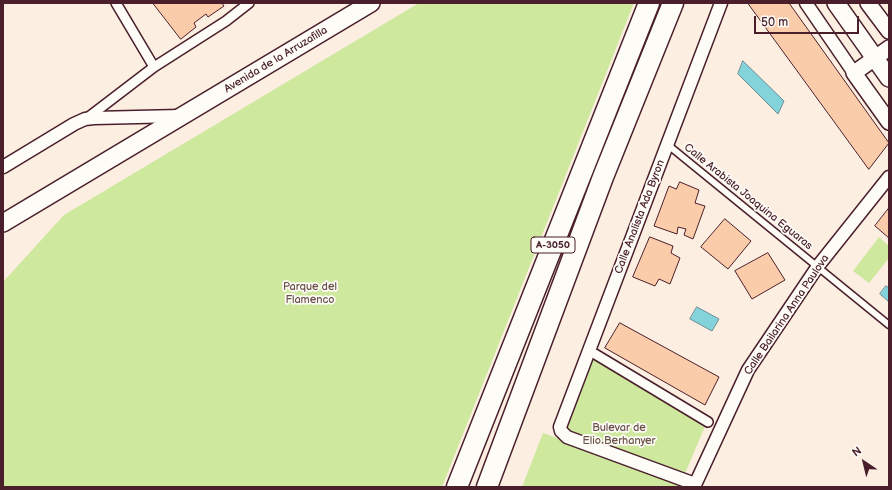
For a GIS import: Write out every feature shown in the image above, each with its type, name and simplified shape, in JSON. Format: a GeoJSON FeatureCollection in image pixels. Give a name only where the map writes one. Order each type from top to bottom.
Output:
{"type":"FeatureCollection","features":[{"type":"Feature","properties":{"kind":"highway","name":"A-3050"},"geometry":{"type":"LineString","coordinates":[[457,487],[649,3]]}},
{"type":"Feature","properties":{"kind":"highway","name":"A-3050"},"geometry":{"type":"LineString","coordinates":[[487,487],[600,185],[672,6]]}},
{"type":"Feature","properties":{"kind":"main road","name":"Avenida de la Arruzafilla"},"geometry":{"type":"LineString","coordinates":[[3,223],[371,3]]}},
{"type":"Feature","properties":{"kind":"main road"},"geometry":{"type":"LineString","coordinates":[[836,3],[889,78]]}},
{"type":"Feature","properties":{"kind":"street"},"geometry":{"type":"LineString","coordinates":[[116,3],[154,66]]}},
{"type":"Feature","properties":{"kind":"street"},"geometry":{"type":"LineString","coordinates":[[85,119],[154,66],[226,21],[249,3]]}},
{"type":"Feature","properties":{"kind":"street","name":"Calle Analista Ada Byron"},"geometry":{"type":"LineString","coordinates":[[698,486],[567,437],[561,431],[561,422],[668,146],[721,3]]}},
{"type":"Feature","properties":{"kind":"street"},"geometry":{"type":"LineString","coordinates":[[806,3],[889,122]]}},
{"type":"Feature","properties":{"kind":"street"},"geometry":{"type":"LineString","coordinates":[[868,3],[889,31]]}},
{"type":"Feature","properties":{"kind":"street"},"geometry":{"type":"LineString","coordinates":[[854,73],[889,48]]}},
{"type":"Feature","properties":{"kind":"street","name":"Avenida de la Arruzafilla"},"geometry":{"type":"LineString","coordinates":[[3,167],[74,124],[85,119],[181,116]]}},
{"type":"Feature","properties":{"kind":"street","name":"Calle Bailarina Anna Paulova"},"geometry":{"type":"LineString","coordinates":[[698,486],[748,370],[818,266],[889,177]]}},
{"type":"Feature","properties":{"kind":"street"},"geometry":{"type":"LineString","coordinates":[[595,354],[708,422]]}},
{"type":"Feature","properties":{"kind":"lane","name":"Calle Arabista Joaquina Eguaras"},"geometry":{"type":"LineString","coordinates":[[668,146],[889,325]]}},
{"type":"Feature","properties":{"kind":"green space","name":"Parque del Flamenco"},"geometry":{"type":"Polygon","coordinates":[[[419,3],[634,3],[442,487],[3,487],[3,282],[64,215],[419,3]]]}},
{"type":"Feature","properties":{"kind":"green space"},"geometry":{"type":"Polygon","coordinates":[[[879,237],[889,246],[889,258],[869,283],[853,271],[879,237]]]}},
{"type":"Feature","properties":{"kind":"green space","name":"Bulevar de Elio Berhanyer"},"geometry":{"type":"Polygon","coordinates":[[[592,358],[706,424],[681,483],[690,487],[522,487],[543,433],[560,439],[592,358]]]}},
{"type":"Feature","properties":{"kind":"water"},"geometry":{"type":"Polygon","coordinates":[[[743,61],[784,101],[778,114],[738,74],[743,61]]]}},
{"type":"Feature","properties":{"kind":"water"},"geometry":{"type":"Polygon","coordinates":[[[886,286],[889,288],[889,302],[880,294],[886,286]]]}},
{"type":"Feature","properties":{"kind":"water"},"geometry":{"type":"Polygon","coordinates":[[[697,307],[719,319],[712,331],[690,319],[697,307]]]}},
{"type":"Feature","properties":{"kind":"building"},"geometry":{"type":"Polygon","coordinates":[[[153,3],[222,3],[224,6],[208,17],[206,14],[194,23],[196,27],[181,39],[153,3]]]}},
{"type":"Feature","properties":{"kind":"building"},"geometry":{"type":"Polygon","coordinates":[[[748,3],[789,3],[889,143],[869,169],[748,3]]]}},
{"type":"Feature","properties":{"kind":"building"},"geometry":{"type":"Polygon","coordinates":[[[680,182],[699,190],[695,203],[705,206],[693,239],[684,235],[686,229],[678,227],[677,234],[654,226],[669,186],[676,189],[680,182]]]}},
{"type":"Feature","properties":{"kind":"building"},"geometry":{"type":"Polygon","coordinates":[[[889,208],[889,238],[875,226],[889,208]]]}},
{"type":"Feature","properties":{"kind":"building"},"geometry":{"type":"Polygon","coordinates":[[[725,219],[751,241],[728,269],[701,247],[725,219]]]}},
{"type":"Feature","properties":{"kind":"building"},"geometry":{"type":"Polygon","coordinates":[[[650,237],[673,246],[671,253],[680,258],[670,284],[659,279],[655,286],[633,277],[650,237]]]}},
{"type":"Feature","properties":{"kind":"building"},"geometry":{"type":"Polygon","coordinates":[[[768,253],[785,280],[752,299],[735,271],[768,253]]]}},
{"type":"Feature","properties":{"kind":"building"},"geometry":{"type":"Polygon","coordinates":[[[620,323],[719,377],[705,405],[605,348],[620,323]]]}}]}
